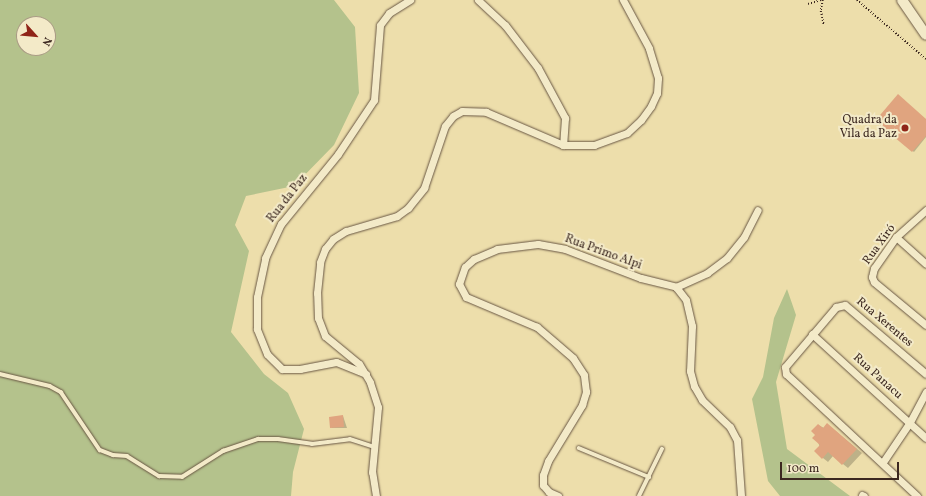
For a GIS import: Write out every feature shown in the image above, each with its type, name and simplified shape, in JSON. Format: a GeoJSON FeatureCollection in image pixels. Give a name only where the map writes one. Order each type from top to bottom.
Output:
{"type":"FeatureCollection","features":[{"type":"Feature","properties":{"kind":"street","name":"Rua da Paz"},"geometry":{"type":"LineString","coordinates":[[366,374],[336,362],[300,369],[282,369],[267,354],[257,329],[257,297],[265,258],[281,224],[338,154],[374,100],[380,25],[389,13],[410,0]]}},
{"type":"Feature","properties":{"kind":"street"},"geometry":{"type":"LineString","coordinates":[[478,0],[505,25],[538,68],[565,118],[563,145]]}},
{"type":"Feature","properties":{"kind":"street"},"geometry":{"type":"LineString","coordinates":[[376,496],[372,472],[378,407],[366,374],[360,364],[325,336],[318,318],[317,293],[320,262],[333,238],[346,231],[397,216],[408,208],[424,188],[445,126],[453,116],[462,111],[486,112],[563,145],[594,145],[627,133],[641,120],[657,93],[656,64],[623,0]]}},
{"type":"Feature","properties":{"kind":"street"},"geometry":{"type":"LineString","coordinates":[[902,0],[926,35]]}},
{"type":"Feature","properties":{"kind":"street"},"geometry":{"type":"LineString","coordinates":[[741,496],[737,440],[730,427],[702,400],[694,386],[690,371],[691,320],[686,300],[676,287],[707,273],[727,258],[744,237],[758,210]]}},
{"type":"Feature","properties":{"kind":"street","name":"Rua Xiró"},"geometry":{"type":"LineString","coordinates":[[926,210],[896,237],[874,268],[872,277],[874,282],[926,325]]}},
{"type":"Feature","properties":{"kind":"street"},"geometry":{"type":"LineString","coordinates":[[896,237],[926,264]]}},
{"type":"Feature","properties":{"kind":"street","name":"Rua Primo Alpi"},"geometry":{"type":"LineString","coordinates":[[558,496],[549,492],[543,485],[543,475],[548,461],[582,405],[586,392],[584,376],[573,358],[537,327],[466,297],[459,284],[460,275],[474,259],[497,250],[538,244],[565,249],[641,278],[676,287]]}},
{"type":"Feature","properties":{"kind":"street","name":"Rua Xerentes"},"geometry":{"type":"LineString","coordinates":[[883,462],[786,374],[786,363],[836,307],[845,305],[926,374]]}},
{"type":"Feature","properties":{"kind":"street","name":"Rua Panacu"},"geometry":{"type":"LineString","coordinates":[[812,334],[926,438]]}},
{"type":"Feature","properties":{"kind":"street"},"geometry":{"type":"LineString","coordinates":[[917,496],[883,462],[910,422],[926,392]]}},
{"type":"Feature","properties":{"kind":"lane"},"geometry":{"type":"LineString","coordinates":[[0,374],[50,386],[60,392],[100,450],[113,455],[127,456],[159,476],[182,477],[223,451],[258,440],[278,439],[312,444],[350,439],[375,448]]}},
{"type":"Feature","properties":{"kind":"lane"},"geometry":{"type":"LineString","coordinates":[[579,448],[649,477]]}},
{"type":"Feature","properties":{"kind":"lane"},"geometry":{"type":"LineString","coordinates":[[639,496],[662,449]]}},
{"type":"Feature","properties":{"kind":"path"},"geometry":{"type":"LineString","coordinates":[[808,4],[822,0],[821,11],[824,25]]}},
{"type":"Feature","properties":{"kind":"path"},"geometry":{"type":"LineString","coordinates":[[857,0],[926,60]]}},
{"type":"Feature","properties":{"kind":"green space"},"geometry":{"type":"Polygon","coordinates":[[[0,0],[334,0],[355,27],[359,93],[334,145],[294,186],[246,196],[235,225],[249,251],[231,332],[264,374],[288,393],[304,429],[293,472],[291,496],[0,496],[0,0]]]}},
{"type":"Feature","properties":{"kind":"green space"},"geometry":{"type":"Polygon","coordinates":[[[787,289],[796,315],[776,382],[787,449],[850,496],[780,496],[768,481],[752,399],[763,377],[774,318],[787,289]]]}},
{"type":"Feature","properties":{"kind":"building","name":"Quadra da Vila da Paz"},"geometry":{"type":"Polygon","coordinates":[[[898,94],[926,119],[926,136],[912,152],[875,121],[898,94]]]}},
{"type":"Feature","properties":{"kind":"building"},"geometry":{"type":"Polygon","coordinates":[[[343,415],[344,427],[330,428],[329,417],[343,415]]]}},
{"type":"Feature","properties":{"kind":"building"},"geometry":{"type":"Polygon","coordinates":[[[827,423],[857,449],[842,465],[828,452],[822,459],[814,451],[820,445],[812,438],[815,435],[811,431],[818,424],[823,428],[827,423]]]}},
{"type":"Feature","properties":{"kind":"place","name":"Quadra da Vila da Paz"},"geometry":{"type":"Point","coordinates":[905,128]}}]}
